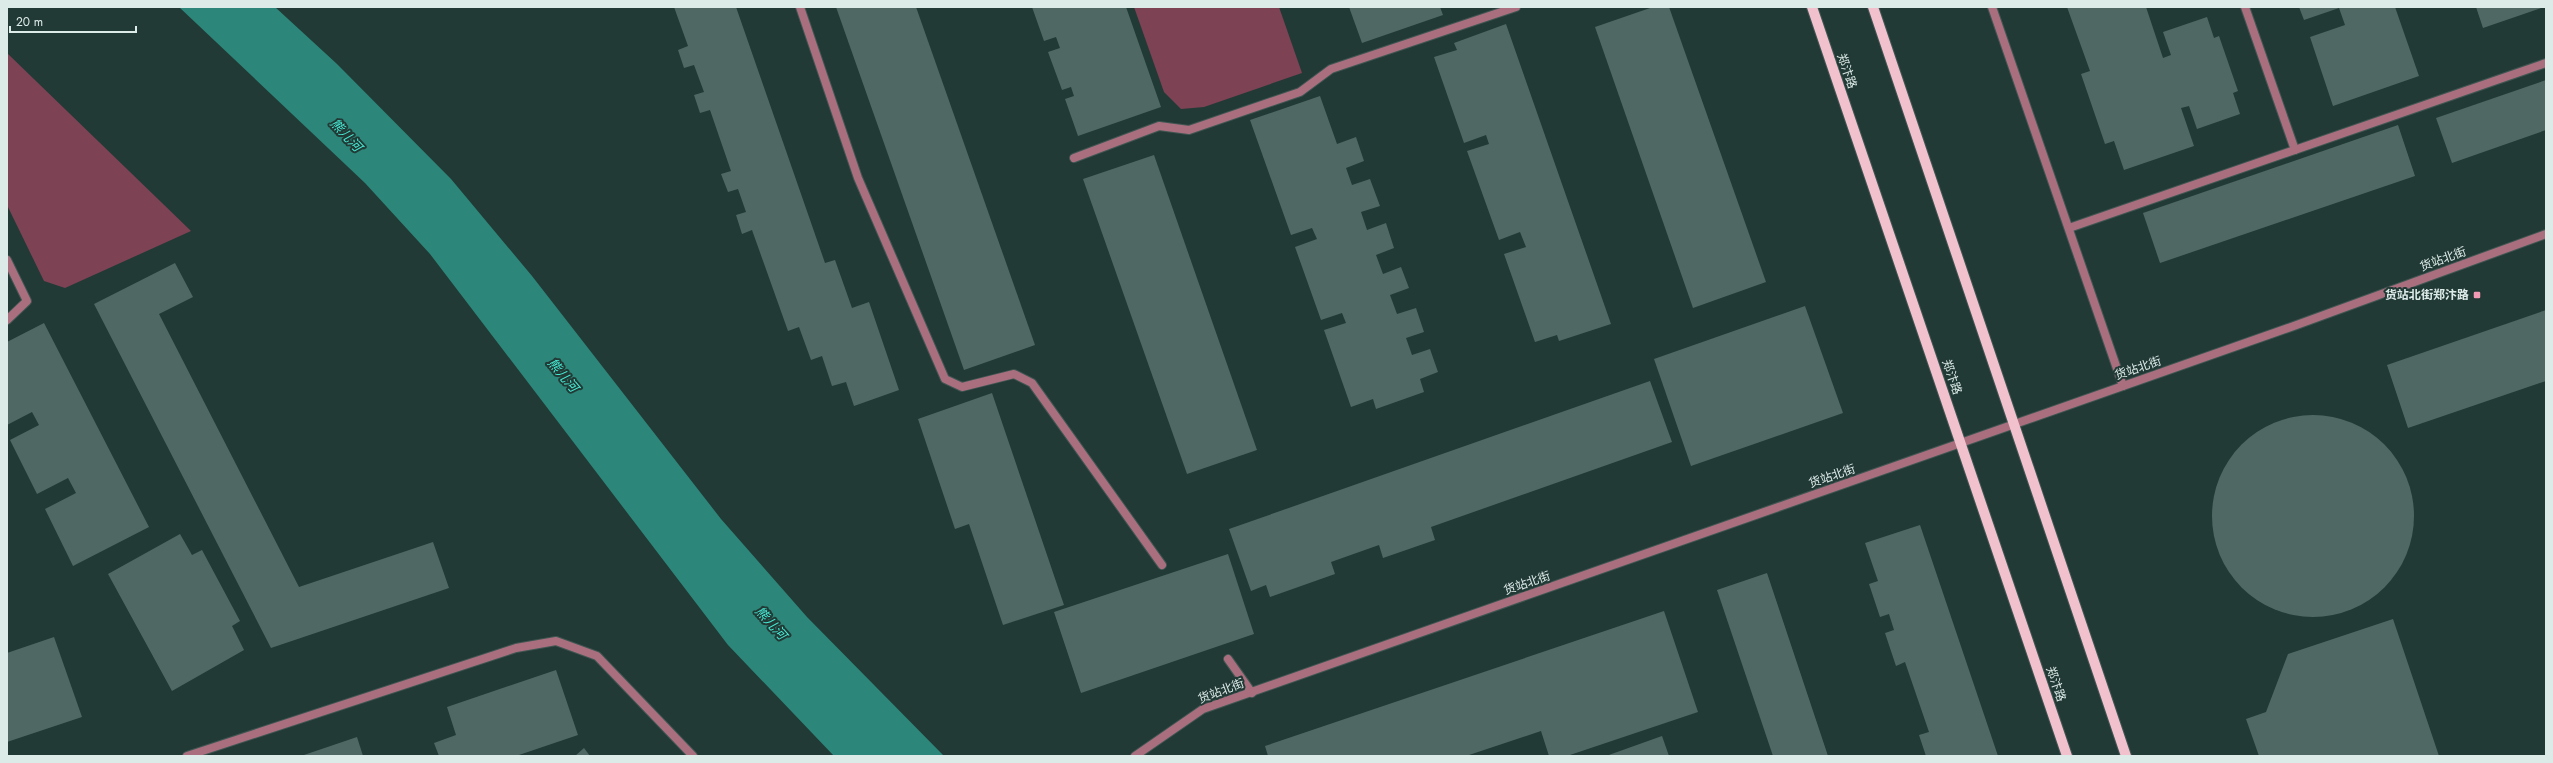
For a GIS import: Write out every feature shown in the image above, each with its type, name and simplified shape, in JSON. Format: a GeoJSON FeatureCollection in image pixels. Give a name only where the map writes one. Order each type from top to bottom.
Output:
{"type":"FeatureCollection","features":[{"type":"Feature","properties":{"kind":"main road","name":"郑汴路"},"geometry":{"type":"LineString","coordinates":[[1812,7],[2067,756]]}},
{"type":"Feature","properties":{"kind":"main road"},"geometry":{"type":"LineString","coordinates":[[1873,7],[2126,756]]}},
{"type":"Feature","properties":{"kind":"street"},"geometry":{"type":"LineString","coordinates":[[800,7],[858,178],[945,379],[962,387],[1014,374],[1032,383],[1162,565]]}},
{"type":"Feature","properties":{"kind":"street"},"geometry":{"type":"LineString","coordinates":[[1074,158],[1159,126],[1190,130],[1300,92],[1331,69],[1516,7]]}},
{"type":"Feature","properties":{"kind":"street"},"geometry":{"type":"LineString","coordinates":[[1992,7],[2123,386]]}},
{"type":"Feature","properties":{"kind":"street"},"geometry":{"type":"LineString","coordinates":[[2245,7],[2295,150]]}},
{"type":"Feature","properties":{"kind":"street"},"geometry":{"type":"LineString","coordinates":[[2069,228],[2546,63]]}},
{"type":"Feature","properties":{"kind":"street","name":"货站北街"},"geometry":{"type":"LineString","coordinates":[[1135,756],[1203,709],[2123,386],[2546,234]]}},
{"type":"Feature","properties":{"kind":"street"},"geometry":{"type":"LineString","coordinates":[[7,260],[27,302],[7,320]]}},
{"type":"Feature","properties":{"kind":"street"},"geometry":{"type":"LineString","coordinates":[[187,756],[516,648],[556,641],[597,656],[693,756]]}},
{"type":"Feature","properties":{"kind":"street"},"geometry":{"type":"LineString","coordinates":[[1228,659],[1252,693]]}},
{"type":"Feature","properties":{"kind":"shaded area"},"geometry":{"type":"Polygon","coordinates":[[[1134,7],[1279,7],[1302,73],[1204,107],[1181,109],[1164,92],[1134,7]]]}},
{"type":"Feature","properties":{"kind":"shaded area"},"geometry":{"type":"Polygon","coordinates":[[[7,53],[191,231],[65,288],[44,281],[7,205],[7,53]]]}},
{"type":"Feature","properties":{"kind":"water","name":"熊儿河"},"geometry":{"type":"Polygon","coordinates":[[[179,7],[275,7],[337,64],[451,179],[532,276],[721,519],[807,617],[944,756],[834,756],[728,645],[430,254],[365,183],[179,7]]]}},
{"type":"Feature","properties":{"kind":"building"},"geometry":{"type":"Polygon","coordinates":[[[674,7],[736,7],[825,263],[835,260],[852,308],[869,302],[899,390],[854,406],[846,382],[832,386],[822,356],[811,360],[799,327],[788,331],[752,230],[742,234],[736,215],[746,212],[738,189],[728,192],[721,174],[731,171],[710,110],[700,113],[694,95],[704,92],[694,65],[684,68],[678,50],[688,46],[674,7]]]}},
{"type":"Feature","properties":{"kind":"building"},"geometry":{"type":"Polygon","coordinates":[[[836,7],[916,7],[1035,345],[964,370],[836,7]]]}},
{"type":"Feature","properties":{"kind":"building"},"geometry":{"type":"Polygon","coordinates":[[[1032,7],[1126,7],[1161,107],[1078,136],[1065,99],[1074,96],[1071,87],[1062,90],[1048,52],[1060,48],[1056,37],[1044,41],[1032,7]]]}},
{"type":"Feature","properties":{"kind":"building"},"geometry":{"type":"Polygon","coordinates":[[[1349,7],[1440,7],[1443,15],[1362,43],[1349,7]]]}},
{"type":"Feature","properties":{"kind":"building"},"geometry":{"type":"Polygon","coordinates":[[[1653,7],[1669,7],[1766,282],[1693,308],[1595,27],[1653,7]]]}},
{"type":"Feature","properties":{"kind":"building"},"geometry":{"type":"Polygon","coordinates":[[[2067,7],[2146,7],[2163,58],[2171,55],[2163,32],[2207,17],[2214,38],[2219,36],[2238,91],[2233,93],[2240,114],[2197,129],[2189,106],[2181,108],[2194,146],[2124,170],[2114,141],[2105,144],[2081,74],[2090,71],[2067,7]]]}},
{"type":"Feature","properties":{"kind":"building"},"geometry":{"type":"Polygon","coordinates":[[[2299,7],[2395,7],[2419,76],[2333,106],[2310,37],[2345,25],[2339,8],[2304,20],[2299,7]]]}},
{"type":"Feature","properties":{"kind":"building"},"geometry":{"type":"Polygon","coordinates":[[[2476,7],[2544,7],[2483,28],[2476,7]]]}},
{"type":"Feature","properties":{"kind":"building"},"geometry":{"type":"Polygon","coordinates":[[[1506,24],[1611,324],[1559,341],[1557,335],[1535,342],[1504,254],[1526,247],[1520,232],[1499,240],[1467,151],[1489,144],[1486,135],[1464,143],[1434,57],[1457,50],[1454,43],[1506,24]]]}},
{"type":"Feature","properties":{"kind":"building"},"geometry":{"type":"Polygon","coordinates":[[[2546,80],[2546,130],[2452,163],[2436,118],[2546,80]]]}},
{"type":"Feature","properties":{"kind":"building"},"geometry":{"type":"Polygon","coordinates":[[[1320,96],[1337,144],[1356,137],[1364,161],[1346,168],[1352,185],[1370,179],[1380,206],[1361,212],[1367,230],[1386,223],[1394,248],[1376,255],[1383,274],[1401,267],[1409,288],[1390,295],[1397,314],[1416,308],[1424,332],[1406,338],[1412,355],[1430,349],[1438,372],[1420,379],[1424,392],[1376,409],[1373,399],[1351,407],[1324,330],[1346,323],[1342,313],[1321,320],[1295,247],[1317,239],[1312,228],[1291,235],[1250,120],[1320,96]]]}},
{"type":"Feature","properties":{"kind":"building"},"geometry":{"type":"Polygon","coordinates":[[[2398,125],[2415,176],[2160,263],[2143,213],[2398,125]]]}},
{"type":"Feature","properties":{"kind":"building"},"geometry":{"type":"Polygon","coordinates":[[[1154,155],[1257,450],[1187,474],[1083,179],[1154,155]]]}},
{"type":"Feature","properties":{"kind":"building"},"geometry":{"type":"Polygon","coordinates":[[[175,263],[193,297],[159,314],[299,587],[433,542],[449,588],[271,648],[94,304],[175,263]]]}},
{"type":"Feature","properties":{"kind":"building"},"geometry":{"type":"Polygon","coordinates":[[[1805,306],[1843,413],[1691,466],[1654,359],[1805,306]]]}},
{"type":"Feature","properties":{"kind":"building"},"geometry":{"type":"Polygon","coordinates":[[[2546,310],[2546,381],[2408,428],[2387,365],[2546,310]]]}},
{"type":"Feature","properties":{"kind":"building"},"geometry":{"type":"Polygon","coordinates":[[[44,323],[149,527],[73,566],[45,509],[76,493],[68,478],[37,494],[10,440],[39,425],[32,412],[7,425],[7,342],[44,323]]]}},
{"type":"Feature","properties":{"kind":"building"},"geometry":{"type":"Polygon","coordinates":[[[1650,381],[1672,442],[1431,527],[1435,540],[1383,558],[1379,545],[1331,562],[1335,574],[1270,597],[1266,585],[1251,591],[1229,529],[1650,381]]]}},
{"type":"Feature","properties":{"kind":"building"},"geometry":{"type":"Polygon","coordinates":[[[992,393],[1064,605],[1003,625],[969,524],[955,529],[918,419],[992,393]]]}},
{"type":"Feature","properties":{"kind":"building"},"geometry":{"type":"Polygon","coordinates":[[[2313,415],[2342,419],[2361,427],[2377,438],[2391,452],[2402,468],[2410,487],[2414,516],[2410,545],[2402,564],[2391,580],[2377,594],[2361,605],[2342,613],[2313,617],[2284,613],[2265,605],[2249,594],[2235,580],[2224,564],[2216,545],[2212,516],[2216,487],[2224,468],[2235,452],[2249,438],[2265,427],[2284,419],[2313,415]]]}},
{"type":"Feature","properties":{"kind":"building"},"geometry":{"type":"Polygon","coordinates":[[[1920,525],[1998,756],[1926,756],[1919,735],[1929,732],[1905,662],[1896,666],[1885,633],[1894,630],[1889,614],[1880,617],[1869,584],[1878,581],[1865,543],[1920,525]]]}},
{"type":"Feature","properties":{"kind":"building"},"geometry":{"type":"Polygon","coordinates":[[[180,534],[192,555],[202,550],[240,621],[232,626],[244,650],[172,691],[108,574],[180,534]]]}},
{"type":"Feature","properties":{"kind":"building"},"geometry":{"type":"Polygon","coordinates":[[[1228,554],[1254,634],[1081,693],[1054,612],[1228,554]]]}},
{"type":"Feature","properties":{"kind":"building"},"geometry":{"type":"Polygon","coordinates":[[[1767,573],[1828,756],[1773,756],[1717,590],[1767,573]]]}},
{"type":"Feature","properties":{"kind":"building"},"geometry":{"type":"Polygon","coordinates":[[[1664,611],[1698,712],[1567,756],[1549,756],[1541,731],[1466,756],[1268,756],[1265,746],[1664,611]]]}},
{"type":"Feature","properties":{"kind":"building"},"geometry":{"type":"Polygon","coordinates":[[[2393,619],[2439,756],[2259,756],[2246,719],[2266,712],[2288,654],[2393,619]]]}},
{"type":"Feature","properties":{"kind":"building"},"geometry":{"type":"Polygon","coordinates":[[[54,637],[82,717],[7,742],[7,653],[54,637]]]}},
{"type":"Feature","properties":{"kind":"building"},"geometry":{"type":"Polygon","coordinates":[[[556,670],[578,735],[516,756],[439,756],[434,743],[456,735],[447,707],[556,670]]]}},
{"type":"Feature","properties":{"kind":"building"},"geometry":{"type":"Polygon","coordinates":[[[1662,736],[1669,756],[1606,756],[1662,736]]]}},
{"type":"Feature","properties":{"kind":"building"},"geometry":{"type":"Polygon","coordinates":[[[357,737],[363,756],[301,756],[357,737]]]}},
{"type":"Feature","properties":{"kind":"building"},"geometry":{"type":"Polygon","coordinates":[[[584,748],[590,756],[575,756],[584,748]]]}},
{"type":"Feature","properties":{"kind":"place","name":"货站北街郑汴路"},"geometry":{"type":"Point","coordinates":[2477,295]}}]}
